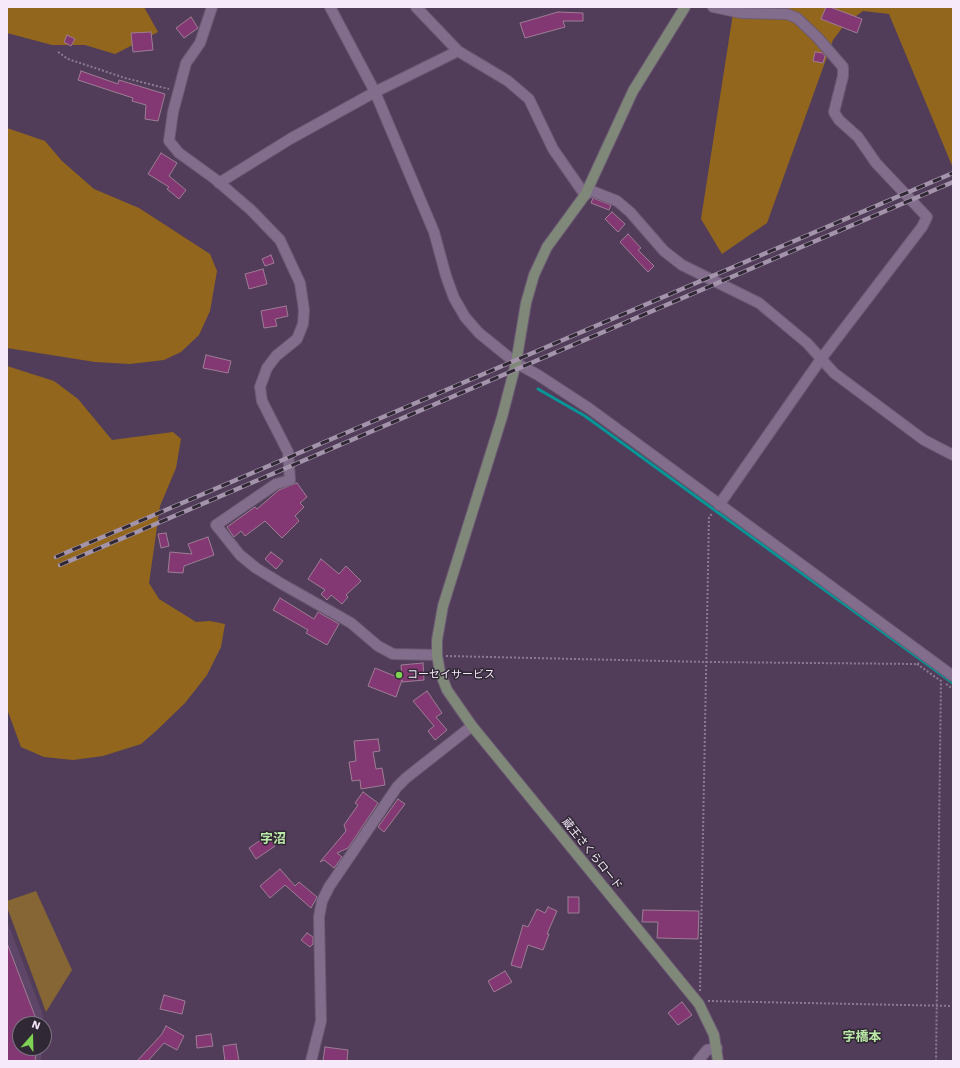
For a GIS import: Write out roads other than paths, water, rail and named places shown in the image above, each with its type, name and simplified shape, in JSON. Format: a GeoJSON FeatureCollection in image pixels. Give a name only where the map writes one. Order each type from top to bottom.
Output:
{"type":"FeatureCollection","features":[{"type":"Feature","properties":{"kind":"street"},"geometry":{"type":"LineString","coordinates":[[212,7],[200,43],[186,63],[170,128],[170,141],[180,153],[251,210],[280,240],[300,283],[304,310],[303,324],[296,339],[276,356],[267,368],[260,387],[262,400],[288,452],[290,480],[276,484],[216,525],[240,555],[256,568],[351,623],[378,646],[393,654],[437,655]]}},
{"type":"Feature","properties":{"kind":"street"},"geometry":{"type":"LineString","coordinates":[[330,7],[375,92],[434,232],[446,276],[454,298],[465,317],[479,333],[516,364],[538,375],[590,409],[953,676]]}},
{"type":"Feature","properties":{"kind":"street"},"geometry":{"type":"LineString","coordinates":[[416,7],[458,52],[508,81],[529,99],[553,149],[585,195],[592,191],[617,201],[630,212],[664,251],[682,265],[759,303],[807,343],[834,373],[924,440],[953,455]]}},
{"type":"Feature","properties":{"kind":"street","name":"蔵王さくらロード"},"geometry":{"type":"LineString","coordinates":[[685,7],[633,91],[585,195],[547,248],[534,275],[526,303],[516,364],[502,417],[443,606],[437,634],[437,655],[440,672],[447,690],[472,726],[696,1000],[709,1023],[717,1048],[718,1061]]}},
{"type":"Feature","properties":{"kind":"street"},"geometry":{"type":"LineString","coordinates":[[713,7],[741,13],[787,14],[797,18],[818,38],[843,67],[843,76],[834,112],[839,120],[858,136],[876,163],[927,217],[922,227],[821,359],[719,505]]}},
{"type":"Feature","properties":{"kind":"street"},"geometry":{"type":"LineString","coordinates":[[219,183],[290,139],[375,92],[458,52]]}},
{"type":"Feature","properties":{"kind":"street"},"geometry":{"type":"LineString","coordinates":[[311,1061],[321,1020],[319,917],[325,894],[397,787],[406,778],[472,726]]}},
{"type":"Feature","properties":{"kind":"street"},"geometry":{"type":"LineString","coordinates":[[698,1061],[707,1050],[717,1048]]}},
{"type":"Feature","properties":{"kind":"waterway"},"geometry":{"type":"LineString","coordinates":[[538,389],[585,416],[953,683]]}},
{"type":"Feature","properties":{"kind":"railway"},"geometry":{"type":"LineString","coordinates":[[56,557],[953,173]]}},
{"type":"Feature","properties":{"kind":"railway"},"geometry":{"type":"LineString","coordinates":[[60,565],[953,182]]}},
{"type":"Feature","properties":{"kind":"place","name":"コーセイサービス"},"geometry":{"type":"Point","coordinates":[399,675]}},
{"type":"Feature","properties":{"kind":"district","name":"字沼"},"geometry":{"type":"Point","coordinates":[273,839]}},
{"type":"Feature","properties":{"kind":"district","name":"字橋本"},"geometry":{"type":"Point","coordinates":[862,1037]}}]}
